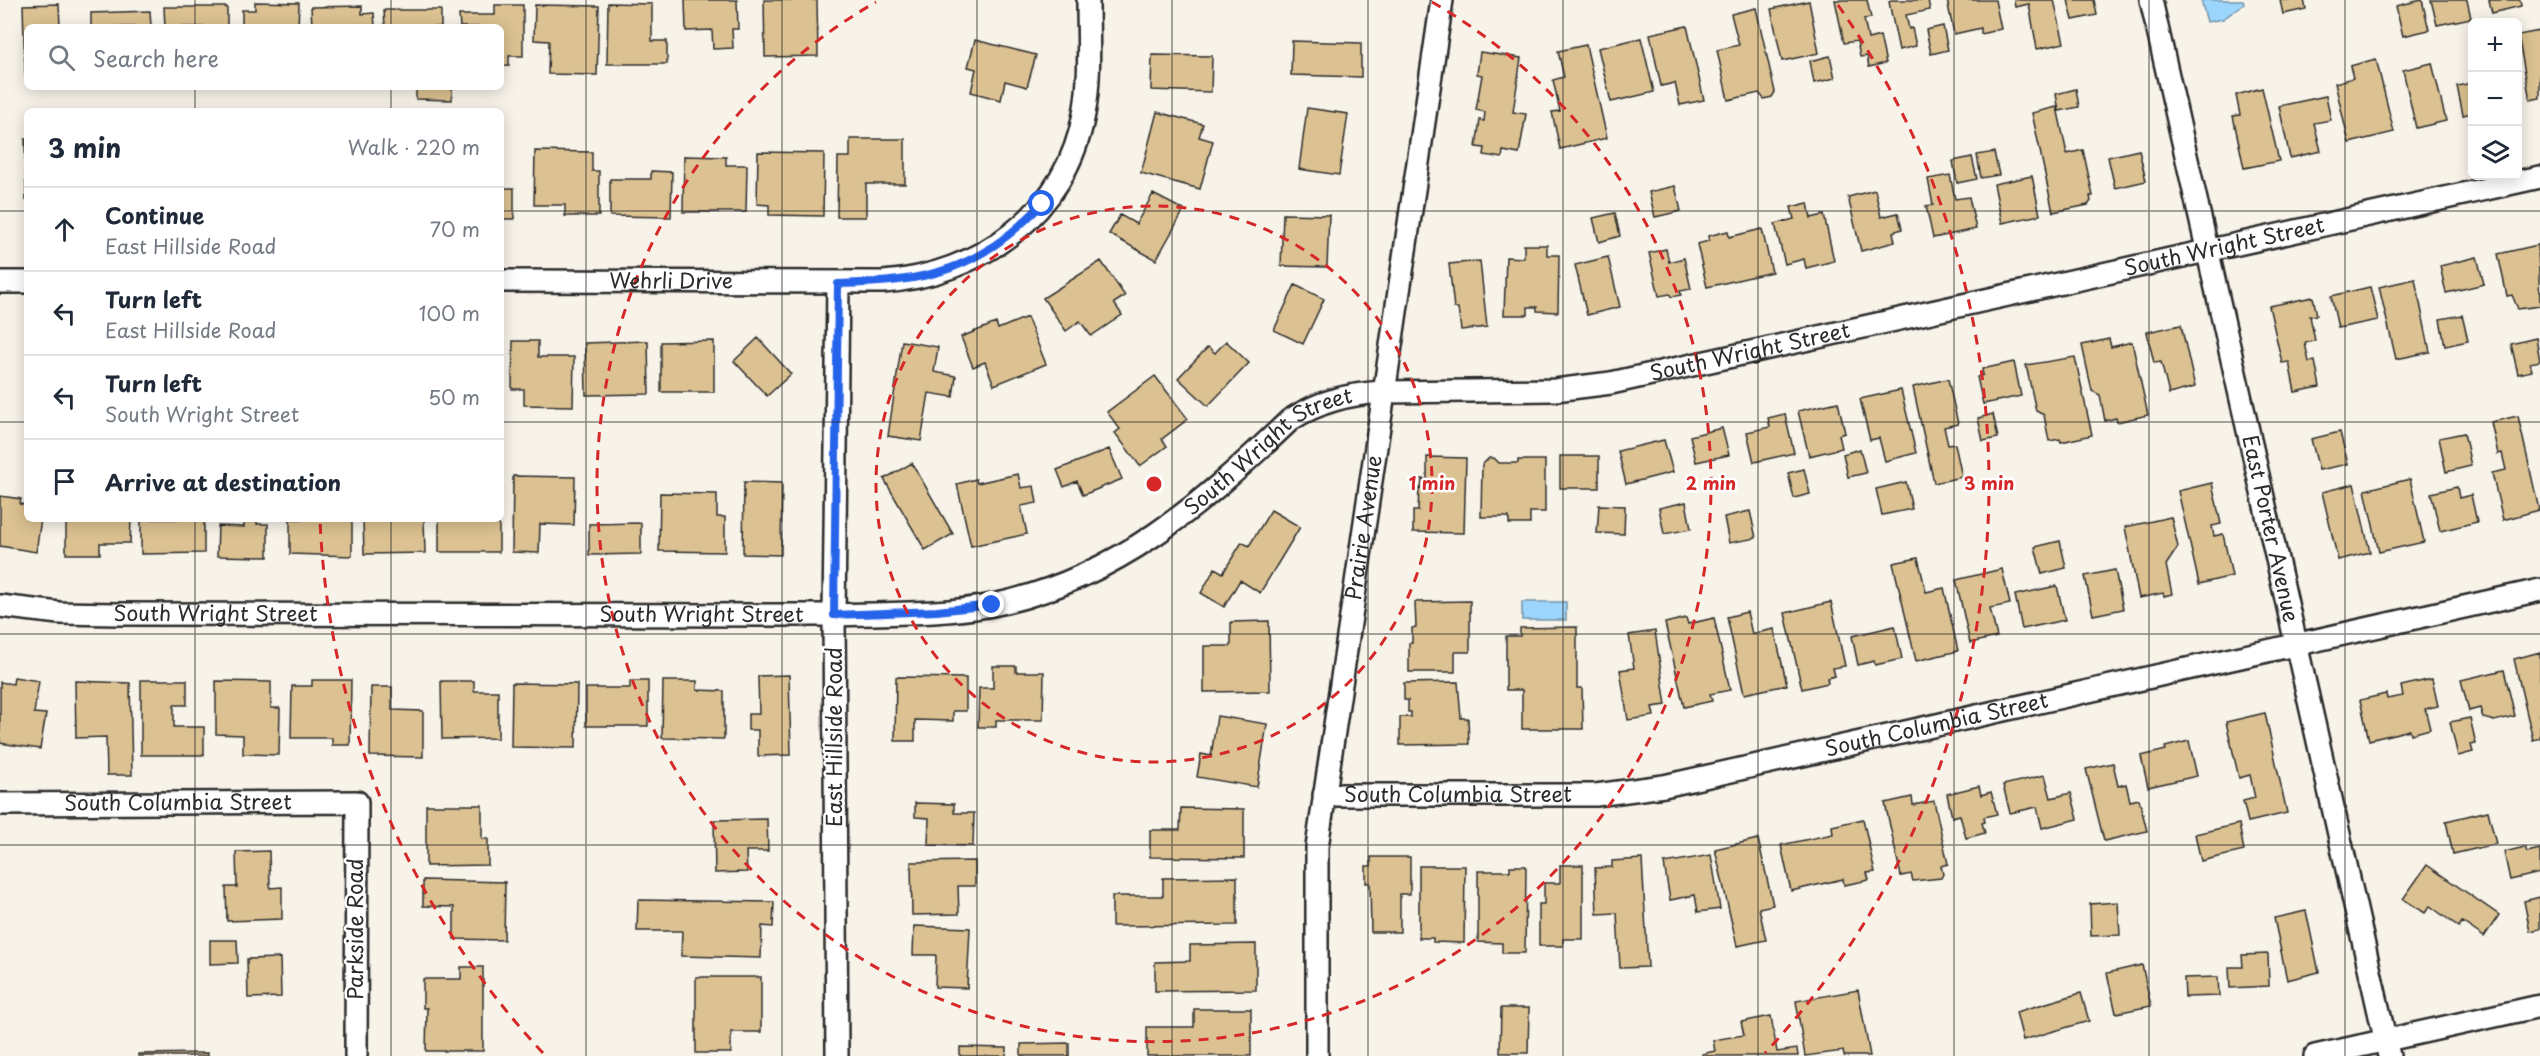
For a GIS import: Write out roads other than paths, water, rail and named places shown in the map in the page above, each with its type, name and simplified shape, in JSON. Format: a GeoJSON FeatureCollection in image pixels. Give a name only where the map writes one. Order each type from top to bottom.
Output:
{"type":"FeatureCollection","features":[{"type":"Feature","properties":{"kind":"street"},"geometry":{"type":"LineString","coordinates":[[838,284],[905,281],[950,270],[984,254],[1017,230],[1042,204],[1068,162],[1084,114],[1087,91],[1088,0]]}},
{"type":"Feature","properties":{"kind":"street","name":"Prairie Avenue"},"geometry":{"type":"LineString","coordinates":[[1317,1056],[1317,847],[1442,0]]}},
{"type":"Feature","properties":{"kind":"street","name":"East Porter Avenue"},"geometry":{"type":"LineString","coordinates":[[2151,0],[2387,1048]]}},
{"type":"Feature","properties":{"kind":"street","name":"South Wright Street"},"geometry":{"type":"LineString","coordinates":[[0,606],[59,613],[118,614],[834,615],[937,611],[992,605],[1083,577],[1127,554],[1181,516],[1290,420],[1310,408],[1356,394],[1555,390],[1611,383],[2540,177]]}},
{"type":"Feature","properties":{"kind":"street","name":"Wehrli Drive"},"geometry":{"type":"LineString","coordinates":[[504,281],[838,284]]}},
{"type":"Feature","properties":{"kind":"street"},"geometry":{"type":"LineString","coordinates":[[0,282],[24,282]]}},
{"type":"Feature","properties":{"kind":"street","name":"East Hillside Road"},"geometry":{"type":"LineString","coordinates":[[837,1056],[834,615],[838,284]]}},
{"type":"Feature","properties":{"kind":"street","name":"South Columbia Street"},"geometry":{"type":"LineString","coordinates":[[1324,795],[1596,795],[1634,791],[2296,646],[2540,590]]}},
{"type":"Feature","properties":{"kind":"street","name":"South Columbia Street"},"geometry":{"type":"LineString","coordinates":[[0,804],[357,802]]}},
{"type":"Feature","properties":{"kind":"street","name":"Parkside Road"},"geometry":{"type":"LineString","coordinates":[[356,1056],[357,802]]}},
{"type":"Feature","properties":{"kind":"street"},"geometry":{"type":"LineString","coordinates":[[2315,1056],[2387,1048],[2540,1006]]}},
{"type":"Feature","properties":{"kind":"water"},"geometry":{"type":"Polygon","coordinates":[[[2201,0],[2243,0],[2244,4],[2223,19],[2207,22],[2201,0]]]}},
{"type":"Feature","properties":{"kind":"water"},"geometry":{"type":"Polygon","coordinates":[[[1522,602],[1566,602],[1566,620],[1522,620],[1522,602]]]}}]}
